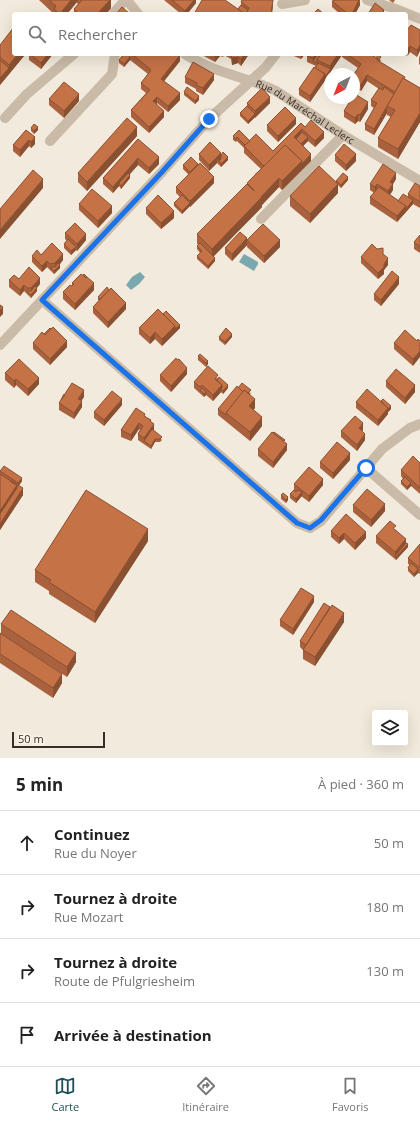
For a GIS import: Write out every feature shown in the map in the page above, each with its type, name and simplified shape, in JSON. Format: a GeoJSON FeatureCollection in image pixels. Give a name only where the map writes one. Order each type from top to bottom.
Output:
{"type":"FeatureCollection","features":[{"type":"Feature","properties":{"kind":"street"},"geometry":{"type":"LineString","coordinates":[[115,12],[126,0],[136,12]]}},
{"type":"Feature","properties":{"kind":"street"},"geometry":{"type":"LineString","coordinates":[[282,6],[305,0]]}},
{"type":"Feature","properties":{"kind":"street"},"geometry":{"type":"LineString","coordinates":[[367,0],[403,12]]}},
{"type":"Feature","properties":{"kind":"street"},"geometry":{"type":"LineString","coordinates":[[408,14],[420,19]]}},
{"type":"Feature","properties":{"kind":"street"},"geometry":{"type":"LineString","coordinates":[[5,118],[27,94],[72,56]]}},
{"type":"Feature","properties":{"kind":"street"},"geometry":{"type":"LineString","coordinates":[[50,141],[112,74],[116,56]]}},
{"type":"Feature","properties":{"kind":"street","name":"Rue du Maréchal Leclerc"},"geometry":{"type":"LineString","coordinates":[[188,56],[215,70],[251,81],[276,91],[343,135],[420,181]]}},
{"type":"Feature","properties":{"kind":"street"},"geometry":{"type":"LineString","coordinates":[[0,345],[162,172],[209,119],[266,67],[274,56]]}},
{"type":"Feature","properties":{"kind":"street"},"geometry":{"type":"LineString","coordinates":[[261,219],[343,135]]}},
{"type":"Feature","properties":{"kind":"street"},"geometry":{"type":"LineString","coordinates":[[42,300],[297,523],[310,528],[321,520],[382,449],[410,428],[420,424]]}},
{"type":"Feature","properties":{"kind":"street"},"geometry":{"type":"LineString","coordinates":[[366,468],[420,515]]}},
{"type":"Feature","properties":{"kind":"water"},"geometry":{"type":"Polygon","coordinates":[[[244,254],[258,262],[254,271],[239,262],[244,254]]]}},
{"type":"Feature","properties":{"kind":"water"},"geometry":{"type":"Polygon","coordinates":[[[140,272],[145,277],[131,290],[126,285],[132,277],[140,272]]]}},
{"type":"Feature","properties":{"kind":"building"},"geometry":{"type":"Polygon","coordinates":[[[49,0],[71,0],[62,12],[58,12],[54,9],[56,6],[49,0]]]}},
{"type":"Feature","properties":{"kind":"building"},"geometry":{"type":"Polygon","coordinates":[[[82,0],[110,0],[99,12],[77,12],[74,9],[82,0]]]}},
{"type":"Feature","properties":{"kind":"building"},"geometry":{"type":"Polygon","coordinates":[[[172,0],[194,0],[185,11],[172,0]]]}},
{"type":"Feature","properties":{"kind":"building"},"geometry":{"type":"Polygon","coordinates":[[[202,0],[225,0],[242,12],[195,12],[202,0]]]}},
{"type":"Feature","properties":{"kind":"building"},"geometry":{"type":"Polygon","coordinates":[[[242,0],[273,0],[271,12],[246,12],[249,8],[241,2],[242,0]]]}},
{"type":"Feature","properties":{"kind":"building"},"geometry":{"type":"Polygon","coordinates":[[[359,0],[353,12],[346,12],[332,1],[359,0]]]}},
{"type":"Feature","properties":{"kind":"building"},"geometry":{"type":"Polygon","coordinates":[[[375,3],[384,10],[382,12],[369,12],[375,3]]]}},
{"type":"Feature","properties":{"kind":"building"},"geometry":{"type":"Polygon","coordinates":[[[241,5],[248,10],[246,12],[242,12],[238,9],[241,5]]]}},
{"type":"Feature","properties":{"kind":"building"},"geometry":{"type":"Polygon","coordinates":[[[122,7],[128,12],[118,12],[122,7]]]}},
{"type":"Feature","properties":{"kind":"building"},"geometry":{"type":"Polygon","coordinates":[[[411,25],[420,30],[420,45],[417,50],[410,46],[408,49],[408,29],[411,25]]]}},
{"type":"Feature","properties":{"kind":"building"},"geometry":{"type":"Polygon","coordinates":[[[12,30],[12,56],[16,56],[9,65],[0,57],[0,45],[12,30]]]}},
{"type":"Feature","properties":{"kind":"building"},"geometry":{"type":"Polygon","coordinates":[[[32,56],[46,56],[41,63],[32,56]]]}},
{"type":"Feature","properties":{"kind":"building"},"geometry":{"type":"Polygon","coordinates":[[[122,56],[130,57],[124,64],[119,60],[122,56]]]}},
{"type":"Feature","properties":{"kind":"building"},"geometry":{"type":"Polygon","coordinates":[[[134,56],[179,56],[161,79],[180,93],[168,106],[157,97],[153,101],[164,111],[149,127],[131,110],[150,90],[141,83],[151,70],[134,56]]]}},
{"type":"Feature","properties":{"kind":"building"},"geometry":{"type":"Polygon","coordinates":[[[232,56],[243,56],[241,59],[238,57],[232,58],[232,56]]]}},
{"type":"Feature","properties":{"kind":"building"},"geometry":{"type":"Polygon","coordinates":[[[317,56],[319,56],[317,63],[313,61],[317,56]]]}},
{"type":"Feature","properties":{"kind":"building"},"geometry":{"type":"Polygon","coordinates":[[[320,56],[337,56],[330,66],[317,60],[320,56]]]}},
{"type":"Feature","properties":{"kind":"building"},"geometry":{"type":"Polygon","coordinates":[[[350,56],[374,56],[378,59],[377,60],[405,77],[395,92],[367,75],[361,85],[360,68],[358,68],[361,64],[350,56]]]}},
{"type":"Feature","properties":{"kind":"building"},"geometry":{"type":"Polygon","coordinates":[[[377,56],[381,57],[378,61],[376,58],[377,56]]]}},
{"type":"Feature","properties":{"kind":"building"},"geometry":{"type":"Polygon","coordinates":[[[0,60],[9,68],[0,78],[0,60]]]}},
{"type":"Feature","properties":{"kind":"building"},"geometry":{"type":"Polygon","coordinates":[[[193,62],[214,74],[203,88],[185,77],[193,62]]]}},
{"type":"Feature","properties":{"kind":"building"},"geometry":{"type":"Polygon","coordinates":[[[318,63],[329,68],[324,68],[324,73],[315,68],[318,63]]]}},
{"type":"Feature","properties":{"kind":"building"},"geometry":{"type":"Polygon","coordinates":[[[314,67],[324,73],[310,96],[299,89],[314,67]]]}},
{"type":"Feature","properties":{"kind":"building"},"geometry":{"type":"Polygon","coordinates":[[[403,78],[420,88],[420,113],[398,149],[378,138],[395,110],[387,106],[403,78]]]}},
{"type":"Feature","properties":{"kind":"building"},"geometry":{"type":"Polygon","coordinates":[[[64,82],[79,94],[64,111],[49,99],[64,82]]]}},
{"type":"Feature","properties":{"kind":"building"},"geometry":{"type":"Polygon","coordinates":[[[187,87],[199,96],[195,101],[184,92],[187,87]]]}},
{"type":"Feature","properties":{"kind":"building"},"geometry":{"type":"Polygon","coordinates":[[[384,87],[394,94],[374,129],[365,124],[377,103],[371,100],[379,88],[383,90],[384,87]]]}},
{"type":"Feature","properties":{"kind":"building"},"geometry":{"type":"Polygon","coordinates":[[[262,88],[270,97],[255,111],[247,103],[262,88]]]}},
{"type":"Feature","properties":{"kind":"building"},"geometry":{"type":"Polygon","coordinates":[[[360,97],[368,102],[360,115],[358,114],[355,118],[344,111],[348,104],[360,104],[360,97]]]}},
{"type":"Feature","properties":{"kind":"building"},"geometry":{"type":"Polygon","coordinates":[[[247,106],[255,114],[248,121],[240,113],[247,106]]]}},
{"type":"Feature","properties":{"kind":"building"},"geometry":{"type":"Polygon","coordinates":[[[285,107],[296,118],[278,136],[267,125],[285,107]]]}},
{"type":"Feature","properties":{"kind":"building"},"geometry":{"type":"Polygon","coordinates":[[[127,118],[137,127],[87,182],[78,173],[127,118]]]}},
{"type":"Feature","properties":{"kind":"building"},"geometry":{"type":"Polygon","coordinates":[[[311,120],[324,132],[315,141],[302,129],[294,137],[311,154],[302,164],[302,161],[285,145],[264,166],[244,146],[256,134],[273,151],[301,123],[305,127],[311,120]]]}},
{"type":"Feature","properties":{"kind":"building"},"geometry":{"type":"Polygon","coordinates":[[[34,124],[38,127],[34,131],[31,128],[34,124]]]}},
{"type":"Feature","properties":{"kind":"building"},"geometry":{"type":"Polygon","coordinates":[[[26,130],[35,137],[31,142],[29,140],[20,150],[13,145],[26,130]]]}},
{"type":"Feature","properties":{"kind":"building"},"geometry":{"type":"Polygon","coordinates":[[[239,130],[250,141],[245,145],[237,137],[236,139],[233,136],[239,130]]]}},
{"type":"Feature","properties":{"kind":"building"},"geometry":{"type":"Polygon","coordinates":[[[302,132],[308,137],[301,144],[296,139],[302,132]]]}},
{"type":"Feature","properties":{"kind":"building"},"geometry":{"type":"Polygon","coordinates":[[[138,139],[159,157],[149,168],[138,158],[113,187],[103,178],[138,139]]]}},
{"type":"Feature","properties":{"kind":"building"},"geometry":{"type":"Polygon","coordinates":[[[210,142],[221,153],[209,165],[199,154],[210,142]]]}},
{"type":"Feature","properties":{"kind":"building"},"geometry":{"type":"Polygon","coordinates":[[[344,144],[356,154],[346,165],[335,155],[344,144]]]}},
{"type":"Feature","properties":{"kind":"building"},"geometry":{"type":"Polygon","coordinates":[[[285,145],[302,161],[282,181],[279,178],[212,249],[197,234],[247,184],[254,191],[247,183],[285,145]]]}},
{"type":"Feature","properties":{"kind":"building"},"geometry":{"type":"Polygon","coordinates":[[[223,152],[228,157],[221,164],[219,161],[223,152]]]}},
{"type":"Feature","properties":{"kind":"building"},"geometry":{"type":"Polygon","coordinates":[[[191,157],[198,164],[190,172],[183,165],[191,157]]]}},
{"type":"Feature","properties":{"kind":"building"},"geometry":{"type":"Polygon","coordinates":[[[200,163],[214,177],[190,201],[176,187],[200,163]]]}},
{"type":"Feature","properties":{"kind":"building"},"geometry":{"type":"Polygon","coordinates":[[[383,164],[396,173],[390,182],[393,184],[388,191],[377,184],[375,187],[370,184],[383,164]]]}},
{"type":"Feature","properties":{"kind":"building"},"geometry":{"type":"Polygon","coordinates":[[[319,166],[338,184],[310,214],[290,196],[319,166]]]}},
{"type":"Feature","properties":{"kind":"building"},"geometry":{"type":"Polygon","coordinates":[[[33,170],[43,179],[0,230],[0,209],[33,170]]]}},
{"type":"Feature","properties":{"kind":"building"},"geometry":{"type":"Polygon","coordinates":[[[128,173],[130,175],[121,186],[119,183],[128,173]]]}},
{"type":"Feature","properties":{"kind":"building"},"geometry":{"type":"Polygon","coordinates":[[[343,173],[348,177],[341,185],[336,181],[343,173]]]}},
{"type":"Feature","properties":{"kind":"building"},"geometry":{"type":"Polygon","coordinates":[[[415,183],[420,186],[420,202],[408,194],[415,183]]]}},
{"type":"Feature","properties":{"kind":"building"},"geometry":{"type":"Polygon","coordinates":[[[379,187],[406,206],[397,216],[370,197],[379,187]]]}},
{"type":"Feature","properties":{"kind":"building"},"geometry":{"type":"Polygon","coordinates":[[[92,189],[112,206],[98,221],[79,204],[92,189]]]}},
{"type":"Feature","properties":{"kind":"building"},"geometry":{"type":"Polygon","coordinates":[[[403,194],[413,200],[406,209],[406,206],[398,201],[403,194]]]}},
{"type":"Feature","properties":{"kind":"building"},"geometry":{"type":"Polygon","coordinates":[[[158,195],[174,211],[161,223],[146,208],[158,195]]]}},
{"type":"Feature","properties":{"kind":"building"},"geometry":{"type":"Polygon","coordinates":[[[182,195],[190,203],[182,211],[174,203],[182,195]]]}},
{"type":"Feature","properties":{"kind":"building"},"geometry":{"type":"Polygon","coordinates":[[[75,223],[86,234],[77,244],[65,233],[75,223]]]}},
{"type":"Feature","properties":{"kind":"building"},"geometry":{"type":"Polygon","coordinates":[[[263,224],[280,240],[264,256],[247,240],[263,224]]]}},
{"type":"Feature","properties":{"kind":"building"},"geometry":{"type":"Polygon","coordinates":[[[240,232],[247,238],[232,254],[225,248],[240,232]]]}},
{"type":"Feature","properties":{"kind":"building"},"geometry":{"type":"Polygon","coordinates":[[[420,235],[420,247],[414,242],[420,235]]]}},
{"type":"Feature","properties":{"kind":"building"},"geometry":{"type":"Polygon","coordinates":[[[68,239],[76,247],[71,251],[64,244],[68,239]]]}},
{"type":"Feature","properties":{"kind":"building"},"geometry":{"type":"Polygon","coordinates":[[[52,243],[63,254],[55,263],[50,264],[47,261],[42,266],[32,256],[37,250],[41,255],[52,243]]]}},
{"type":"Feature","properties":{"kind":"building"},"geometry":{"type":"Polygon","coordinates":[[[200,243],[215,258],[208,266],[197,256],[202,251],[197,246],[200,243]]]}},
{"type":"Feature","properties":{"kind":"building"},"geometry":{"type":"Polygon","coordinates":[[[372,244],[377,249],[383,248],[383,254],[388,258],[384,264],[384,267],[378,273],[361,257],[372,244]]]}},
{"type":"Feature","properties":{"kind":"building"},"geometry":{"type":"Polygon","coordinates":[[[58,263],[60,265],[54,271],[50,267],[55,267],[58,263]]]}},
{"type":"Feature","properties":{"kind":"building"},"geometry":{"type":"Polygon","coordinates":[[[29,267],[40,278],[31,288],[27,288],[24,285],[20,290],[9,280],[14,275],[19,279],[29,267]]]}},
{"type":"Feature","properties":{"kind":"building"},"geometry":{"type":"Polygon","coordinates":[[[392,271],[399,277],[381,300],[374,294],[392,271]]]}},
{"type":"Feature","properties":{"kind":"building"},"geometry":{"type":"Polygon","coordinates":[[[81,274],[94,283],[75,304],[63,292],[70,285],[72,286],[74,284],[72,283],[81,274]]]}},
{"type":"Feature","properties":{"kind":"building"},"geometry":{"type":"Polygon","coordinates":[[[35,286],[37,288],[31,295],[27,291],[31,291],[35,286]]]}},
{"type":"Feature","properties":{"kind":"building"},"geometry":{"type":"Polygon","coordinates":[[[107,287],[109,290],[100,299],[98,297],[107,287]]]}},
{"type":"Feature","properties":{"kind":"building"},"geometry":{"type":"Polygon","coordinates":[[[111,288],[126,303],[108,322],[93,307],[111,288]]]}},
{"type":"Feature","properties":{"kind":"building"},"geometry":{"type":"Polygon","coordinates":[[[158,309],[175,326],[162,339],[155,332],[150,338],[139,328],[158,309]]]}},
{"type":"Feature","properties":{"kind":"building"},"geometry":{"type":"Polygon","coordinates":[[[166,311],[180,325],[175,329],[175,326],[163,314],[166,311]]]}},
{"type":"Feature","properties":{"kind":"building"},"geometry":{"type":"Polygon","coordinates":[[[53,327],[67,341],[50,359],[33,343],[42,332],[45,335],[53,327]]]}},
{"type":"Feature","properties":{"kind":"building"},"geometry":{"type":"Polygon","coordinates":[[[50,328],[51,329],[45,335],[44,334],[50,328]]]}},
{"type":"Feature","properties":{"kind":"building"},"geometry":{"type":"Polygon","coordinates":[[[226,328],[232,334],[225,342],[219,337],[226,328]]]}},
{"type":"Feature","properties":{"kind":"building"},"geometry":{"type":"Polygon","coordinates":[[[405,330],[417,341],[418,339],[420,341],[420,351],[413,359],[394,343],[405,330]]]}},
{"type":"Feature","properties":{"kind":"building"},"geometry":{"type":"Polygon","coordinates":[[[200,354],[208,361],[206,363],[198,356],[200,354]]]}},
{"type":"Feature","properties":{"kind":"building"},"geometry":{"type":"Polygon","coordinates":[[[176,358],[177,360],[179,359],[187,368],[171,386],[160,375],[176,358]]]}},
{"type":"Feature","properties":{"kind":"building"},"geometry":{"type":"Polygon","coordinates":[[[19,359],[39,378],[28,389],[16,379],[14,381],[5,373],[19,359]]]}},
{"type":"Feature","properties":{"kind":"building"},"geometry":{"type":"Polygon","coordinates":[[[208,366],[218,375],[215,379],[222,385],[213,395],[202,385],[200,387],[194,382],[208,366]]]}},
{"type":"Feature","properties":{"kind":"building"},"geometry":{"type":"Polygon","coordinates":[[[396,369],[415,385],[405,398],[386,381],[396,369]]]}},
{"type":"Feature","properties":{"kind":"building"},"geometry":{"type":"Polygon","coordinates":[[[219,377],[228,385],[223,391],[221,389],[222,385],[217,380],[219,377]]]}},
{"type":"Feature","properties":{"kind":"building"},"geometry":{"type":"Polygon","coordinates":[[[72,383],[84,390],[78,399],[82,401],[74,413],[59,403],[72,383]]]}},
{"type":"Feature","properties":{"kind":"building"},"geometry":{"type":"Polygon","coordinates":[[[242,383],[251,390],[248,393],[244,390],[243,392],[238,388],[242,383]]]}},
{"type":"Feature","properties":{"kind":"building"},"geometry":{"type":"Polygon","coordinates":[[[237,386],[243,392],[226,415],[218,409],[237,386]]]}},
{"type":"Feature","properties":{"kind":"building"},"geometry":{"type":"Polygon","coordinates":[[[202,388],[206,392],[204,394],[200,390],[202,388]]]}},
{"type":"Feature","properties":{"kind":"building"},"geometry":{"type":"Polygon","coordinates":[[[367,389],[388,408],[378,420],[356,402],[367,389]]]}},
{"type":"Feature","properties":{"kind":"building"},"geometry":{"type":"Polygon","coordinates":[[[244,390],[255,399],[249,406],[262,417],[250,432],[226,413],[244,390]]]}},
{"type":"Feature","properties":{"kind":"building"},"geometry":{"type":"Polygon","coordinates":[[[112,391],[122,399],[104,420],[94,412],[112,391]]]}},
{"type":"Feature","properties":{"kind":"building"},"geometry":{"type":"Polygon","coordinates":[[[383,399],[391,406],[388,409],[381,401],[383,399]]]}},
{"type":"Feature","properties":{"kind":"building"},"geometry":{"type":"Polygon","coordinates":[[[136,408],[145,414],[144,416],[151,420],[150,421],[154,424],[144,438],[138,434],[143,426],[139,423],[131,435],[121,430],[136,408]]]}},
{"type":"Feature","properties":{"kind":"building"},"geometry":{"type":"Polygon","coordinates":[[[355,416],[363,423],[359,428],[365,434],[357,445],[341,431],[355,416]]]}},
{"type":"Feature","properties":{"kind":"building"},"geometry":{"type":"Polygon","coordinates":[[[152,429],[162,437],[160,439],[155,439],[151,446],[144,441],[152,429]]]}},
{"type":"Feature","properties":{"kind":"building"},"geometry":{"type":"Polygon","coordinates":[[[272,432],[287,444],[273,462],[258,449],[272,432]]]}},
{"type":"Feature","properties":{"kind":"building"},"geometry":{"type":"Polygon","coordinates":[[[274,432],[285,440],[284,441],[273,433],[274,432]]]}},
{"type":"Feature","properties":{"kind":"building"},"geometry":{"type":"Polygon","coordinates":[[[337,442],[350,453],[333,473],[320,462],[337,442]]]}},
{"type":"Feature","properties":{"kind":"building"},"geometry":{"type":"Polygon","coordinates":[[[413,456],[420,463],[420,488],[401,470],[413,456]]]}},
{"type":"Feature","properties":{"kind":"building"},"geometry":{"type":"Polygon","coordinates":[[[4,466],[22,478],[18,483],[0,471],[4,466]]]}},
{"type":"Feature","properties":{"kind":"building"},"geometry":{"type":"Polygon","coordinates":[[[309,467],[323,479],[309,496],[294,484],[309,467]]]}},
{"type":"Feature","properties":{"kind":"building"},"geometry":{"type":"Polygon","coordinates":[[[0,474],[17,485],[0,511],[0,474]]]}},
{"type":"Feature","properties":{"kind":"building"},"geometry":{"type":"Polygon","coordinates":[[[405,477],[411,483],[407,487],[401,481],[405,477]]]}},
{"type":"Feature","properties":{"kind":"building"},"geometry":{"type":"Polygon","coordinates":[[[11,481],[23,488],[0,524],[0,514],[17,488],[17,485],[11,481]]]}},
{"type":"Feature","properties":{"kind":"building"},"geometry":{"type":"Polygon","coordinates":[[[367,489],[385,504],[371,520],[353,505],[367,489]]]}},
{"type":"Feature","properties":{"kind":"building"},"geometry":{"type":"Polygon","coordinates":[[[86,490],[148,529],[95,612],[49,582],[51,580],[35,570],[86,490]]]}},
{"type":"Feature","properties":{"kind":"building"},"geometry":{"type":"Polygon","coordinates":[[[294,490],[296,492],[298,490],[302,492],[296,499],[290,494],[294,490]]]}},
{"type":"Feature","properties":{"kind":"building"},"geometry":{"type":"Polygon","coordinates":[[[283,493],[288,497],[286,500],[281,495],[283,493]]]}},
{"type":"Feature","properties":{"kind":"building"},"geometry":{"type":"Polygon","coordinates":[[[346,514],[366,532],[355,543],[344,533],[339,538],[331,531],[346,514]]]}},
{"type":"Feature","properties":{"kind":"building"},"geometry":{"type":"Polygon","coordinates":[[[390,521],[396,526],[393,528],[406,539],[395,552],[376,536],[390,521]]]}},
{"type":"Feature","properties":{"kind":"building"},"geometry":{"type":"Polygon","coordinates":[[[406,543],[408,544],[396,557],[395,556],[406,543]]]}},
{"type":"Feature","properties":{"kind":"building"},"geometry":{"type":"Polygon","coordinates":[[[420,544],[420,568],[408,558],[420,544]]]}},
{"type":"Feature","properties":{"kind":"building"},"geometry":{"type":"Polygon","coordinates":[[[411,563],[418,569],[414,574],[408,568],[411,563]]]}},
{"type":"Feature","properties":{"kind":"building"},"geometry":{"type":"Polygon","coordinates":[[[301,588],[314,596],[293,629],[280,620],[301,588]]]}},
{"type":"Feature","properties":{"kind":"building"},"geometry":{"type":"Polygon","coordinates":[[[324,603],[330,607],[306,645],[300,641],[324,603]]]}},
{"type":"Feature","properties":{"kind":"building"},"geometry":{"type":"Polygon","coordinates":[[[332,605],[344,613],[315,657],[303,650],[332,605]]]}},
{"type":"Feature","properties":{"kind":"building"},"geometry":{"type":"Polygon","coordinates":[[[11,610],[76,653],[67,667],[1,624],[11,610]]]}},
{"type":"Feature","properties":{"kind":"building"},"geometry":{"type":"Polygon","coordinates":[[[0,633],[62,674],[53,688],[0,654],[0,633]]]}},
{"type":"Feature","properties":{"kind":"route"},"geometry":{"type":"LineString","coordinates":[[209,119],[162,172],[42,300],[297,523],[310,528],[321,520],[366,468]]}}]}
